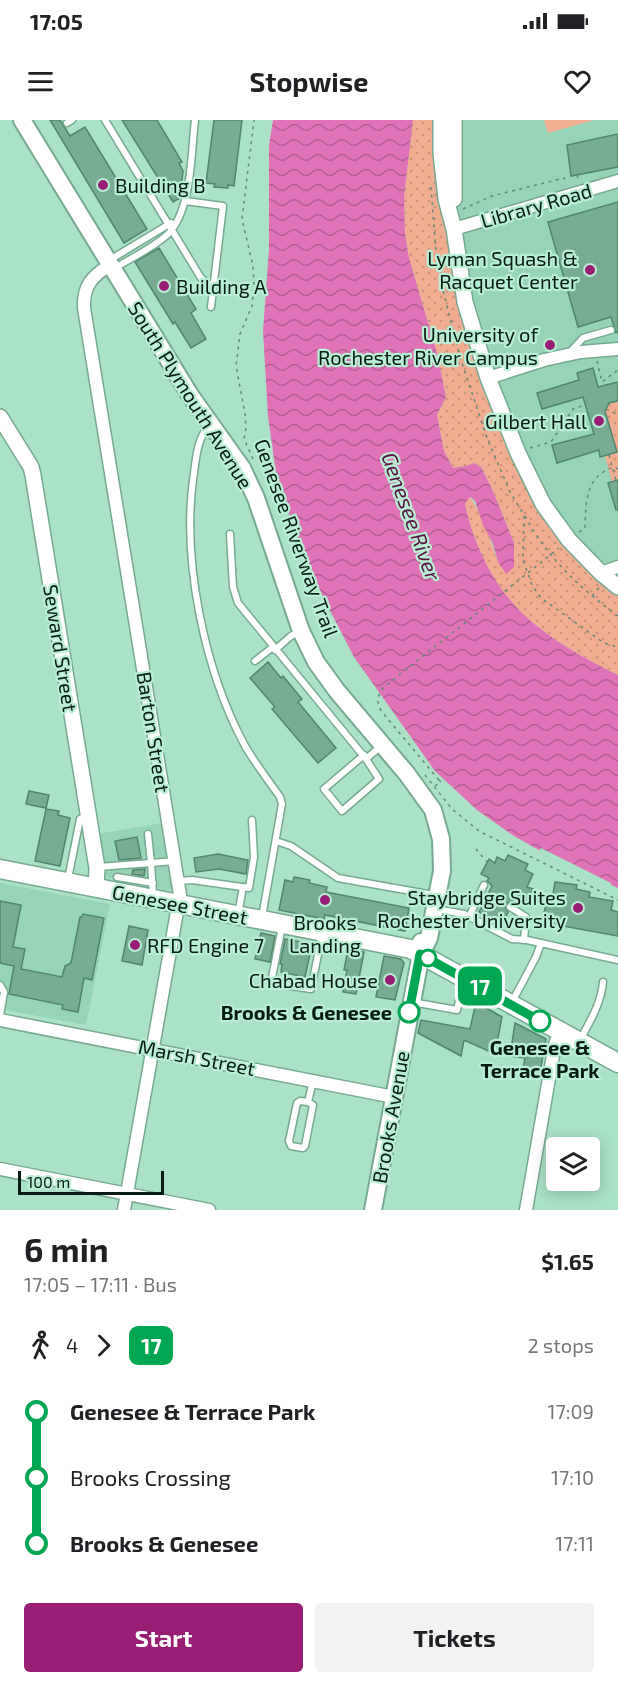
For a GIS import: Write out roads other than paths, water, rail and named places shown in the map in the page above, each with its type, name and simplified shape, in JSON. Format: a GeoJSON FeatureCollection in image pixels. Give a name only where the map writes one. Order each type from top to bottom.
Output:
{"type":"FeatureCollection","features":[{"type":"Feature","properties":{"kind":"main road","name":"South Plymouth Avenue"},"geometry":{"type":"LineString","coordinates":[[22,120],[190,396],[236,459],[252,488],[301,631],[312,655],[326,677],[382,745],[411,779],[428,791],[432,845],[432,901],[422,928],[420,954]]}},
{"type":"Feature","properties":{"kind":"main road","name":"Genesee Street"},"geometry":{"type":"LineString","coordinates":[[0,869],[96,888],[117,884],[153,891],[179,904],[408,948],[618,1063]]}},
{"type":"Feature","properties":{"kind":"main road","name":"Brooks Avenue"},"geometry":{"type":"LineString","coordinates":[[373,1210],[420,954]]}},
{"type":"Feature","properties":{"kind":"street"},"geometry":{"type":"LineString","coordinates":[[441,120],[442,175],[454,229],[465,302],[488,378],[518,453],[543,504],[569,540],[618,587]]}},
{"type":"Feature","properties":{"kind":"street"},"geometry":{"type":"LineString","coordinates":[[454,120],[454,229]]}},
{"type":"Feature","properties":{"kind":"street","name":"Library Road"},"geometry":{"type":"LineString","coordinates":[[454,229],[618,181]]}},
{"type":"Feature","properties":{"kind":"street","name":"Barton Street"},"geometry":{"type":"LineString","coordinates":[[110,265],[96,274],[89,282],[85,291],[84,308],[175,861],[179,904],[124,1210]]}},
{"type":"Feature","properties":{"kind":"street"},"geometry":{"type":"LineString","coordinates":[[488,378],[544,360],[618,349]]}},
{"type":"Feature","properties":{"kind":"street","name":"Seward Street"},"geometry":{"type":"LineString","coordinates":[[0,417],[7,440],[31,467],[33,475],[97,867],[96,888]]}},
{"type":"Feature","properties":{"kind":"street"},"geometry":{"type":"LineString","coordinates":[[601,573],[618,567]]}},
{"type":"Feature","properties":{"kind":"street","name":"Marsh Street"},"geometry":{"type":"LineString","coordinates":[[0,1018],[394,1097]]}},
{"type":"Feature","properties":{"kind":"street"},"geometry":{"type":"LineString","coordinates":[[526,1210],[555,1044],[560,1032]]}},
{"type":"Feature","properties":{"kind":"street"},"geometry":{"type":"LineString","coordinates":[[0,1169],[209,1210]]}},
{"type":"Feature","properties":{"kind":"lane"},"geometry":{"type":"LineString","coordinates":[[105,120],[201,278],[207,284],[213,285]]}},
{"type":"Feature","properties":{"kind":"lane"},"geometry":{"type":"LineString","coordinates":[[110,265],[170,227],[177,219],[185,201],[195,120]]}},
{"type":"Feature","properties":{"kind":"lane"},"geometry":{"type":"LineString","coordinates":[[185,201],[223,206],[211,307]]}},
{"type":"Feature","properties":{"kind":"lane"},"geometry":{"type":"LineString","coordinates":[[568,355],[584,338],[611,330]]}},
{"type":"Feature","properties":{"kind":"lane"},"geometry":{"type":"LineString","coordinates":[[210,424],[199,443],[193,483],[190,538],[195,584],[210,654],[229,710],[250,753],[281,801],[282,809],[261,920]]}},
{"type":"Feature","properties":{"kind":"lane"},"geometry":{"type":"LineString","coordinates":[[230,534],[233,587],[236,599],[365,757],[379,779],[342,810],[324,789],[365,757],[382,745]]}},
{"type":"Feature","properties":{"kind":"lane"},"geometry":{"type":"LineString","coordinates":[[255,662],[301,631]]}},
{"type":"Feature","properties":{"kind":"lane"},"geometry":{"type":"LineString","coordinates":[[68,882],[80,819],[89,815]]}},
{"type":"Feature","properties":{"kind":"lane"},"geometry":{"type":"LineString","coordinates":[[178,881],[192,880],[249,888],[254,861],[252,820]]}},
{"type":"Feature","properties":{"kind":"lane"},"geometry":{"type":"LineString","coordinates":[[148,834],[153,891]]}},
{"type":"Feature","properties":{"kind":"lane"},"geometry":{"type":"LineString","coordinates":[[276,841],[291,846],[338,878],[432,901],[469,916],[512,939],[618,960]]}},
{"type":"Feature","properties":{"kind":"lane"},"geometry":{"type":"LineString","coordinates":[[76,844],[93,842]]}},
{"type":"Feature","properties":{"kind":"lane"},"geometry":{"type":"LineString","coordinates":[[97,867],[175,861]]}},
{"type":"Feature","properties":{"kind":"lane"},"geometry":{"type":"LineString","coordinates":[[117,884],[118,865]]}},
{"type":"Feature","properties":{"kind":"lane"},"geometry":{"type":"LineString","coordinates":[[469,916],[484,894],[484,885]]}},
{"type":"Feature","properties":{"kind":"lane"},"geometry":{"type":"LineString","coordinates":[[238,915],[243,886]]}},
{"type":"Feature","properties":{"kind":"lane"},"geometry":{"type":"LineString","coordinates":[[510,907],[526,917],[524,940]]}},
{"type":"Feature","properties":{"kind":"lane"},"geometry":{"type":"LineString","coordinates":[[283,924],[270,983],[311,989],[323,932]]}},
{"type":"Feature","properties":{"kind":"lane"},"geometry":{"type":"LineString","coordinates":[[511,1005],[541,944]]}},
{"type":"Feature","properties":{"kind":"lane"},"geometry":{"type":"LineString","coordinates":[[411,1002],[456,1010],[464,977]]}},
{"type":"Feature","properties":{"kind":"lane"},"geometry":{"type":"LineString","coordinates":[[578,1042],[594,1014],[603,982]]}},
{"type":"Feature","properties":{"kind":"lane"},"geometry":{"type":"LineString","coordinates":[[0,984],[4,992],[0,1018]]}},
{"type":"Feature","properties":{"kind":"lane"},"geometry":{"type":"LineString","coordinates":[[308,1102],[313,1081]]}},
{"type":"Feature","properties":{"kind":"lane"},"geometry":{"type":"LineString","coordinates":[[308,1102],[313,1106],[305,1146],[303,1148],[291,1146],[289,1141],[297,1103],[308,1102]]}},
{"type":"Feature","properties":{"kind":"water","name":"Genesee River"},"geometry":{"type":"Polygon","coordinates":[[[273,120],[413,120],[404,197],[405,234],[409,258],[437,353],[446,397],[437,415],[444,451],[453,468],[474,463],[481,467],[493,491],[514,543],[514,567],[506,574],[498,562],[475,501],[470,497],[465,504],[479,548],[502,590],[522,613],[543,631],[580,655],[618,675],[618,888],[553,858],[514,836],[477,810],[435,771],[354,657],[324,599],[299,542],[277,481],[268,416],[263,331],[269,249],[269,145],[273,120]]]}},
{"type":"Feature","properties":{"kind":"place","name":"Building B"},"geometry":{"type":"Point","coordinates":[103,185]}},
{"type":"Feature","properties":{"kind":"place","name":"Lyman Squash & Racquet Center"},"geometry":{"type":"Point","coordinates":[590,270]}},
{"type":"Feature","properties":{"kind":"place","name":"Building A"},"geometry":{"type":"Point","coordinates":[164,286]}},
{"type":"Feature","properties":{"kind":"place","name":"University of Rochester River Campus"},"geometry":{"type":"Point","coordinates":[550,345]}},
{"type":"Feature","properties":{"kind":"place","name":"Gilbert Hall"},"geometry":{"type":"Point","coordinates":[599,421]}},
{"type":"Feature","properties":{"kind":"place","name":"Brooks Landing"},"geometry":{"type":"Point","coordinates":[325,900]}},
{"type":"Feature","properties":{"kind":"place","name":"Staybridge Suites Rochester University"},"geometry":{"type":"Point","coordinates":[578,908]}},
{"type":"Feature","properties":{"kind":"place","name":"RFD Engine 7"},"geometry":{"type":"Point","coordinates":[135,945]}},
{"type":"Feature","properties":{"kind":"place","name":"Chabad House"},"geometry":{"type":"Point","coordinates":[390,980]}},
{"type":"Feature","properties":{"kind":"place","name":"Brooks & Genesee"},"geometry":{"type":"Point","coordinates":[409,1012]}},
{"type":"Feature","properties":{"kind":"place","name":"Genesee & Terrace Park"},"geometry":{"type":"Point","coordinates":[540,1021]}}]}
